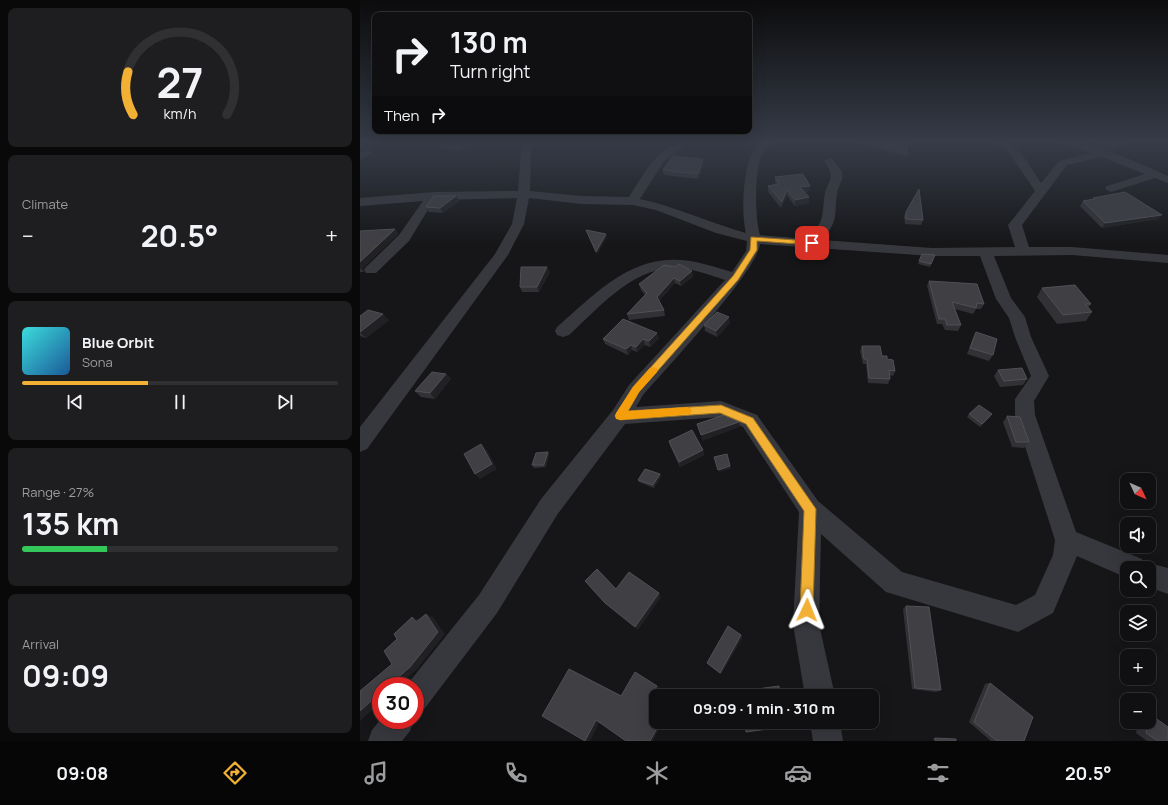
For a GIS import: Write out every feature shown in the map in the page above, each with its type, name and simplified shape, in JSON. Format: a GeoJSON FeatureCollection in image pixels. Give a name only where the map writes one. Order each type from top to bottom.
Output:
{"type":"FeatureCollection","features":[{"type":"Feature","properties":{"kind":"street"},"geometry":{"type":"LineString","coordinates":[[361,441],[501,255],[518,224],[524,194],[525,176]]}},
{"type":"Feature","properties":{"kind":"street"},"geometry":{"type":"LineString","coordinates":[[633,202],[650,176]]}},
{"type":"Feature","properties":{"kind":"street"},"geometry":{"type":"LineString","coordinates":[[424,686],[488,604],[549,507],[620,416],[636,390],[736,278],[753,250],[754,239],[750,223],[752,176]]}},
{"type":"Feature","properties":{"kind":"street"},"geometry":{"type":"LineString","coordinates":[[812,243],[826,228],[830,214],[831,192],[836,180],[836,176]]}},
{"type":"Feature","properties":{"kind":"street"},"geometry":{"type":"LineString","coordinates":[[1030,176],[1041,191]]}},
{"type":"Feature","properties":{"kind":"street"},"geometry":{"type":"LineString","coordinates":[[1023,251],[1015,225],[1023,212],[1034,201],[1053,176]]}},
{"type":"Feature","properties":{"kind":"street"},"geometry":{"type":"LineString","coordinates":[[1111,188],[1152,176]]}},
{"type":"Feature","properties":{"kind":"street"},"geometry":{"type":"LineString","coordinates":[[1156,176],[1168,180]]}},
{"type":"Feature","properties":{"kind":"street"},"geometry":{"type":"LineString","coordinates":[[360,202],[375,202],[434,196],[524,194],[582,200],[633,202],[660,207],[721,230],[754,239],[932,252],[986,253],[1072,251],[1168,260]]}},
{"type":"Feature","properties":{"kind":"street"},"geometry":{"type":"LineString","coordinates":[[371,270],[404,238],[424,206],[434,196]]}},
{"type":"Feature","properties":{"kind":"street"},"geometry":{"type":"LineString","coordinates":[[360,211],[375,202]]}},
{"type":"Feature","properties":{"kind":"street"},"geometry":{"type":"LineString","coordinates":[[620,416],[721,409],[750,421],[810,509],[869,562],[895,583],[1018,619],[1044,604],[1065,556],[1067,540],[1024,415],[1024,399],[1040,376],[1023,337],[1017,317],[1004,299],[986,253]]}},
{"type":"Feature","properties":{"kind":"street"},"geometry":{"type":"LineString","coordinates":[[563,331],[628,276],[646,268],[670,264],[690,266],[736,278]]}},
{"type":"Feature","properties":{"kind":"street"},"geometry":{"type":"LineString","coordinates":[[810,509],[806,624],[819,689]]}},
{"type":"Feature","properties":{"kind":"street"},"geometry":{"type":"LineString","coordinates":[[1067,540],[1120,562]]}},
{"type":"Feature","properties":{"kind":"street"},"geometry":{"type":"LineString","coordinates":[[1156,577],[1168,581]]}},
{"type":"Feature","properties":{"kind":"street"},"geometry":{"type":"LineString","coordinates":[[383,741],[392,729]]}},
{"type":"Feature","properties":{"kind":"street"},"geometry":{"type":"LineString","coordinates":[[826,729],[828,741]]}},
{"type":"Feature","properties":{"kind":"building"},"geometry":{"type":"Polygon","coordinates":[[[804,176],[810,186],[800,187],[809,197],[795,200],[787,190],[782,202],[768,186],[779,184],[775,177],[804,176]]]}},
{"type":"Feature","properties":{"kind":"building"},"geometry":{"type":"Polygon","coordinates":[[[919,189],[923,220],[906,219],[906,212],[919,189]]]}},
{"type":"Feature","properties":{"kind":"building"},"geometry":{"type":"Polygon","coordinates":[[[1125,192],[1162,215],[1105,223],[1083,201],[1125,192]]]}},
{"type":"Feature","properties":{"kind":"building"},"geometry":{"type":"Polygon","coordinates":[[[434,196],[456,196],[440,208],[426,207],[434,196]]]}},
{"type":"Feature","properties":{"kind":"building"},"geometry":{"type":"Polygon","coordinates":[[[395,229],[361,261],[360,262],[360,231],[395,229]]]}},
{"type":"Feature","properties":{"kind":"building"},"geometry":{"type":"Polygon","coordinates":[[[586,230],[606,234],[596,252],[586,230]]]}},
{"type":"Feature","properties":{"kind":"building"},"geometry":{"type":"Polygon","coordinates":[[[922,254],[935,255],[931,264],[919,261],[922,254]]]}},
{"type":"Feature","properties":{"kind":"building"},"geometry":{"type":"Polygon","coordinates":[[[679,264],[692,271],[680,281],[674,278],[657,297],[664,310],[627,314],[647,293],[639,284],[664,265],[675,267],[679,264]]]}},
{"type":"Feature","properties":{"kind":"building"},"geometry":{"type":"Polygon","coordinates":[[[521,267],[547,267],[537,287],[520,287],[521,267]]]}},
{"type":"Feature","properties":{"kind":"building"},"geometry":{"type":"Polygon","coordinates":[[[929,281],[977,284],[984,304],[977,303],[976,308],[952,302],[961,325],[947,325],[945,319],[939,319],[929,281]]]}},
{"type":"Feature","properties":{"kind":"building"},"geometry":{"type":"Polygon","coordinates":[[[1075,285],[1091,304],[1085,304],[1092,312],[1063,315],[1042,288],[1075,285]]]}},
{"type":"Feature","properties":{"kind":"building"},"geometry":{"type":"Polygon","coordinates":[[[368,310],[383,314],[360,332],[360,316],[368,310]]]}},
{"type":"Feature","properties":{"kind":"building"},"geometry":{"type":"Polygon","coordinates":[[[717,312],[729,317],[716,331],[704,325],[717,312]]]}},
{"type":"Feature","properties":{"kind":"building"},"geometry":{"type":"Polygon","coordinates":[[[623,319],[657,333],[649,341],[643,339],[636,347],[631,345],[626,349],[603,339],[623,319]]]}},
{"type":"Feature","properties":{"kind":"building"},"geometry":{"type":"Polygon","coordinates":[[[976,332],[997,339],[993,355],[970,348],[976,332]]]}},
{"type":"Feature","properties":{"kind":"building"},"geometry":{"type":"Polygon","coordinates":[[[862,346],[880,346],[882,356],[887,356],[887,359],[893,360],[895,371],[889,370],[890,379],[869,378],[867,359],[864,359],[862,346]]]}},
{"type":"Feature","properties":{"kind":"building"},"geometry":{"type":"Polygon","coordinates":[[[1022,368],[1027,379],[1004,381],[998,370],[1022,368]]]}},
{"type":"Feature","properties":{"kind":"building"},"geometry":{"type":"Polygon","coordinates":[[[432,372],[446,374],[430,393],[415,391],[432,372]]]}},
{"type":"Feature","properties":{"kind":"building"},"geometry":{"type":"Polygon","coordinates":[[[979,405],[992,414],[982,424],[969,414],[979,405]]]}},
{"type":"Feature","properties":{"kind":"building"},"geometry":{"type":"Polygon","coordinates":[[[724,415],[739,422],[701,435],[697,424],[724,415]]]}},
{"type":"Feature","properties":{"kind":"building"},"geometry":{"type":"Polygon","coordinates":[[[1007,416],[1020,417],[1029,442],[1016,442],[1007,416]]]}},
{"type":"Feature","properties":{"kind":"building"},"geometry":{"type":"Polygon","coordinates":[[[692,430],[703,450],[679,462],[669,441],[692,430]]]}},
{"type":"Feature","properties":{"kind":"building"},"geometry":{"type":"Polygon","coordinates":[[[481,444],[492,464],[475,474],[464,454],[481,444]]]}},
{"type":"Feature","properties":{"kind":"building"},"geometry":{"type":"Polygon","coordinates":[[[548,452],[544,465],[532,465],[536,453],[548,452]]]}},
{"type":"Feature","properties":{"kind":"building"},"geometry":{"type":"Polygon","coordinates":[[[727,454],[730,466],[718,470],[714,457],[727,454]]]}},
{"type":"Feature","properties":{"kind":"building"},"geometry":{"type":"Polygon","coordinates":[[[645,469],[660,474],[653,485],[638,480],[645,469]]]}},
{"type":"Feature","properties":{"kind":"building"},"geometry":{"type":"Polygon","coordinates":[[[597,569],[616,589],[629,572],[659,593],[635,627],[605,603],[585,581],[597,569]]]}},
{"type":"Feature","properties":{"kind":"building"},"geometry":{"type":"Polygon","coordinates":[[[906,606],[929,607],[941,690],[915,688],[906,606]]]}},
{"type":"Feature","properties":{"kind":"building"},"geometry":{"type":"Polygon","coordinates":[[[426,614],[438,632],[410,667],[398,677],[377,677],[392,664],[384,651],[397,639],[394,634],[412,617],[416,622],[426,614]]]}},
{"type":"Feature","properties":{"kind":"building"},"geometry":{"type":"Polygon","coordinates":[[[728,626],[741,635],[720,673],[707,663],[728,626]]]}},
{"type":"Feature","properties":{"kind":"building"},"geometry":{"type":"Polygon","coordinates":[[[569,669],[621,696],[635,672],[657,686],[655,689],[649,689],[649,729],[657,729],[650,741],[626,741],[596,720],[585,741],[542,716],[569,669]]]}},
{"type":"Feature","properties":{"kind":"building"},"geometry":{"type":"Polygon","coordinates":[[[372,681],[372,700],[360,711],[360,691],[372,681]]]}},
{"type":"Feature","properties":{"kind":"building"},"geometry":{"type":"Polygon","coordinates":[[[990,683],[1033,717],[1024,741],[997,741],[974,722],[990,683]]]}},
{"type":"Feature","properties":{"kind":"building"},"geometry":{"type":"Polygon","coordinates":[[[779,686],[779,689],[757,689],[779,686]]]}},
{"type":"Feature","properties":{"kind":"building"},"geometry":{"type":"Polygon","coordinates":[[[1156,719],[1168,727],[1168,741],[1158,741],[1146,733],[1147,729],[1156,729],[1156,719]]]}},
{"type":"Feature","properties":{"kind":"building"},"geometry":{"type":"Polygon","coordinates":[[[746,729],[768,729],[746,732],[746,729]]]}},
{"type":"Feature","properties":{"kind":"building"},"geometry":{"type":"Polygon","coordinates":[[[935,738],[956,739],[956,741],[936,741],[935,738]]]}},
{"type":"Feature","properties":{"kind":"slow traffic"},"geometry":{"type":"LineString","coordinates":[[653,370],[636,390],[620,416],[687,411]]}},
{"type":"Feature","properties":{"kind":"route"},"geometry":{"type":"LineString","coordinates":[[807,610],[810,509],[750,421],[721,409],[620,416],[636,390],[736,278],[753,250],[754,239],[812,243]]}}]}
